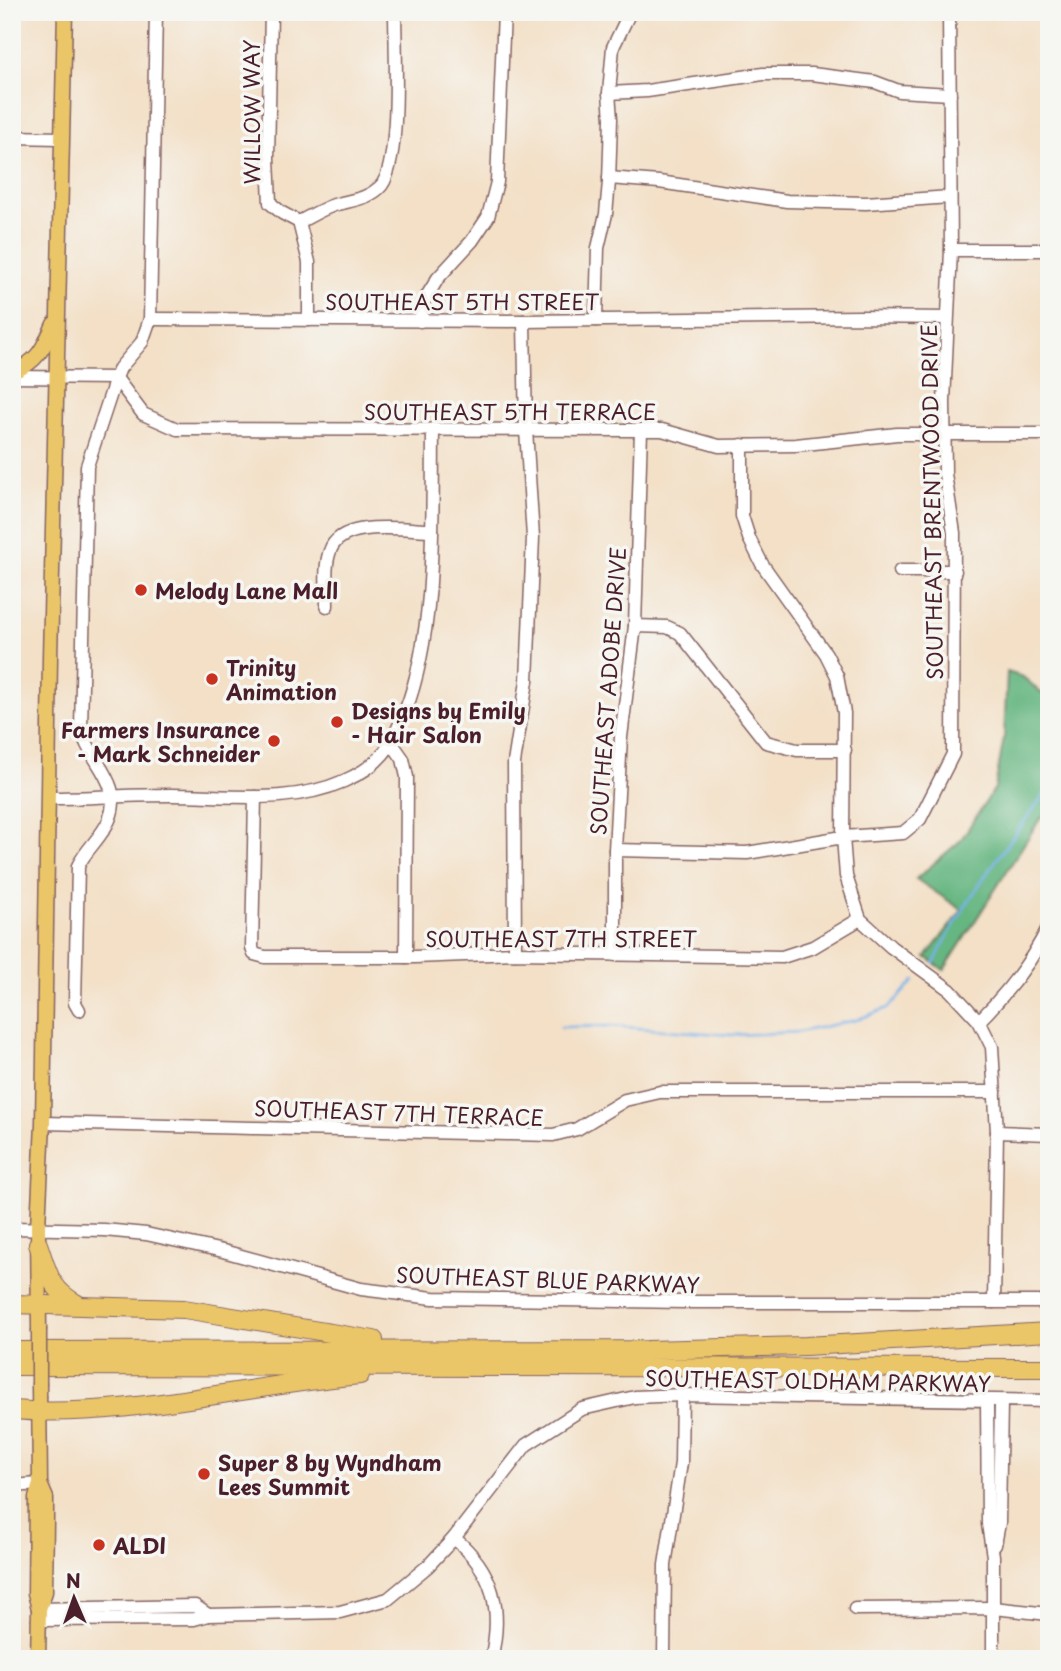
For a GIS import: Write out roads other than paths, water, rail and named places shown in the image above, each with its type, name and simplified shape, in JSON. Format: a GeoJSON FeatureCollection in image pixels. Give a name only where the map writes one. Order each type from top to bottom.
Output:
{"type":"FeatureCollection","features":[{"type":"Feature","properties":{"kind":"highway"},"geometry":{"type":"LineString","coordinates":[[38,1236],[49,1276],[64,1297],[79,1305]]}},
{"type":"Feature","properties":{"kind":"highway"},"geometry":{"type":"LineString","coordinates":[[12,1304],[184,1309],[358,1339],[452,1344],[464,1350]]}},
{"type":"Feature","properties":{"kind":"highway"},"geometry":{"type":"LineString","coordinates":[[12,1351],[647,1350],[806,1346],[1049,1332]]}},
{"type":"Feature","properties":{"kind":"highway"},"geometry":{"type":"LineString","coordinates":[[12,1410],[40,1412],[125,1406],[357,1375],[480,1372],[495,1365]]}},
{"type":"Feature","properties":{"kind":"highway"},"geometry":{"type":"LineString","coordinates":[[12,1366],[1049,1368]]}},
{"type":"Feature","properties":{"kind":"main road"},"geometry":{"type":"LineString","coordinates":[[38,1659],[39,1614],[34,1593],[36,1498],[40,1484],[38,1236],[43,1123],[60,138],[65,12]]}},
{"type":"Feature","properties":{"kind":"main road"},"geometry":{"type":"LineString","coordinates":[[12,374],[40,354],[57,317]]}},
{"type":"Feature","properties":{"kind":"street"},"geometry":{"type":"LineString","coordinates":[[79,1010],[75,1003],[78,866],[108,823],[112,812],[108,777],[88,748],[81,728],[88,466],[120,368],[142,342],[150,319],[156,12]]}},
{"type":"Feature","properties":{"kind":"street","name":"WILLOW WAY"},"geometry":{"type":"LineString","coordinates":[[271,12],[268,158],[270,203],[299,222]]}},
{"type":"Feature","properties":{"kind":"street"},"geometry":{"type":"LineString","coordinates":[[309,320],[309,262],[299,222],[333,205],[363,198],[381,187],[388,174],[394,134],[395,12]]}},
{"type":"Feature","properties":{"kind":"street"},"geometry":{"type":"LineString","coordinates":[[419,321],[424,301],[438,278],[472,242],[488,217],[497,182],[504,12]]}},
{"type":"Feature","properties":{"kind":"street"},"geometry":{"type":"LineString","coordinates":[[596,320],[598,248],[606,214],[609,178],[609,93],[613,47],[630,12]]}},
{"type":"Feature","properties":{"kind":"street","name":"SOUTHEAST BRENTWOOD DRIVE"},"geometry":{"type":"LineString","coordinates":[[615,850],[747,853],[844,836],[903,832],[920,819],[953,754],[955,571],[945,432],[946,318],[951,250],[949,12]]}},
{"type":"Feature","properties":{"kind":"street"},"geometry":{"type":"LineString","coordinates":[[609,93],[659,90],[763,74],[812,74],[874,82],[899,90],[950,94]]}},
{"type":"Feature","properties":{"kind":"street"},"geometry":{"type":"LineString","coordinates":[[12,137],[60,138]]}},
{"type":"Feature","properties":{"kind":"street"},"geometry":{"type":"LineString","coordinates":[[609,178],[659,182],[787,201],[866,203],[950,197]]}},
{"type":"Feature","properties":{"kind":"street"},"geometry":{"type":"LineString","coordinates":[[951,250],[1049,250]]}},
{"type":"Feature","properties":{"kind":"street","name":"SOUTHEAST 5TH STREET"},"geometry":{"type":"LineString","coordinates":[[150,319],[524,321],[946,318]]}},
{"type":"Feature","properties":{"kind":"street"},"geometry":{"type":"LineString","coordinates":[[515,953],[514,763],[527,681],[533,537],[526,430],[524,321]]}},
{"type":"Feature","properties":{"kind":"street"},"geometry":{"type":"LineString","coordinates":[[12,374],[116,378]]}},
{"type":"Feature","properties":{"kind":"street","name":"SOUTHEAST 5TH TERRACE"},"geometry":{"type":"LineString","coordinates":[[116,378],[143,414],[177,429],[662,430],[719,446],[796,445],[897,434],[945,432],[1049,434]]}},
{"type":"Feature","properties":{"kind":"street"},"geometry":{"type":"LineString","coordinates":[[49,798],[172,795],[255,797],[314,790],[343,782],[384,754],[413,693],[419,663],[432,530],[433,429]]}},
{"type":"Feature","properties":{"kind":"street","name":"SOUTHEAST ADOBE DRIVE"},"geometry":{"type":"LineString","coordinates":[[615,955],[615,850],[621,737],[635,626],[641,430]]}},
{"type":"Feature","properties":{"kind":"street"},"geometry":{"type":"LineString","coordinates":[[742,444],[742,516],[746,527],[762,564],[825,654],[837,676],[844,713],[846,876],[860,919],[920,970],[950,990],[979,1021],[992,1047],[997,1132],[994,1302]]}},
{"type":"Feature","properties":{"kind":"street"},"geometry":{"type":"LineString","coordinates":[[327,606],[329,552],[341,537],[358,529],[432,530]]}},
{"type":"Feature","properties":{"kind":"street"},"geometry":{"type":"LineString","coordinates":[[900,571],[955,571]]}},
{"type":"Feature","properties":{"kind":"street"},"geometry":{"type":"LineString","coordinates":[[635,626],[667,626],[680,633],[766,742],[797,750],[845,750]]}},
{"type":"Feature","properties":{"kind":"street"},"geometry":{"type":"LineString","coordinates":[[391,742],[403,759],[407,777],[406,957]]}},
{"type":"Feature","properties":{"kind":"street","name":"SOUTHEAST 7TH STREET"},"geometry":{"type":"LineString","coordinates":[[255,797],[251,942],[254,954],[265,957],[406,957],[515,953],[782,957],[813,947],[860,919]]}},
{"type":"Feature","properties":{"kind":"street"},"geometry":{"type":"LineString","coordinates":[[979,1021],[1022,972],[1049,926]]}},
{"type":"Feature","properties":{"kind":"street","name":"SOUTHEAST 7TH TERRACE"},"geometry":{"type":"LineString","coordinates":[[43,1123],[552,1135],[577,1129],[625,1100],[660,1092],[995,1092]]}},
{"type":"Feature","properties":{"kind":"street"},"geometry":{"type":"LineString","coordinates":[[997,1132],[1049,1134]]}},
{"type":"Feature","properties":{"kind":"street","name":"SOUTHEAST BLUE PARKWAY"},"geometry":{"type":"LineString","coordinates":[[12,1228],[38,1236],[122,1231],[172,1239],[346,1285],[390,1294],[433,1298],[684,1303],[1049,1303]]}},
{"type":"Feature","properties":{"kind":"street"},"geometry":{"type":"LineString","coordinates":[[664,1659],[665,1565],[681,1464],[682,1395]]}},
{"type":"Feature","properties":{"kind":"street","name":"SOUTHEAST OLDHAM PARKWAY"},"geometry":{"type":"LineString","coordinates":[[39,1614],[195,1606],[208,1615],[340,1612],[388,1599],[428,1566],[454,1538],[526,1445],[582,1409],[635,1397],[682,1395],[1049,1401]]}},
{"type":"Feature","properties":{"kind":"street"},"geometry":{"type":"LineString","coordinates":[[993,1659],[993,1556],[988,1524],[994,1402]]}},
{"type":"Feature","properties":{"kind":"street"},"geometry":{"type":"LineString","coordinates":[[12,1486],[40,1484]]}},
{"type":"Feature","properties":{"kind":"street"},"geometry":{"type":"LineString","coordinates":[[454,1538],[482,1566],[493,1595],[497,1619],[491,1659]]}},
{"type":"Feature","properties":{"kind":"street"},"geometry":{"type":"LineString","coordinates":[[855,1609],[993,1608],[1049,1614]]}},
{"type":"Feature","properties":{"kind":"waterway"},"geometry":{"type":"LineString","coordinates":[[934,963],[973,895],[1049,788]]}},
{"type":"Feature","properties":{"kind":"waterway"},"geometry":{"type":"LineString","coordinates":[[561,1027],[611,1026],[733,1035],[799,1032],[856,1020],[888,1008],[914,981]]}},
{"type":"Feature","properties":{"kind":"place","name":"Melody Lane Mall"},"geometry":{"type":"Point","coordinates":[141,590]}},
{"type":"Feature","properties":{"kind":"place","name":"Trinity Animation"},"geometry":{"type":"Point","coordinates":[212,679]}},
{"type":"Feature","properties":{"kind":"place","name":"Designs by Emily - Hair Salon"},"geometry":{"type":"Point","coordinates":[337,722]}},
{"type":"Feature","properties":{"kind":"place","name":"Farmers Insurance - Mark Schneider"},"geometry":{"type":"Point","coordinates":[274,741]}},
{"type":"Feature","properties":{"kind":"place","name":"Super 8 by Wyndham Lees Summit"},"geometry":{"type":"Point","coordinates":[204,1474]}},
{"type":"Feature","properties":{"kind":"place","name":"ALDI"},"geometry":{"type":"Point","coordinates":[99,1545]}}]}
